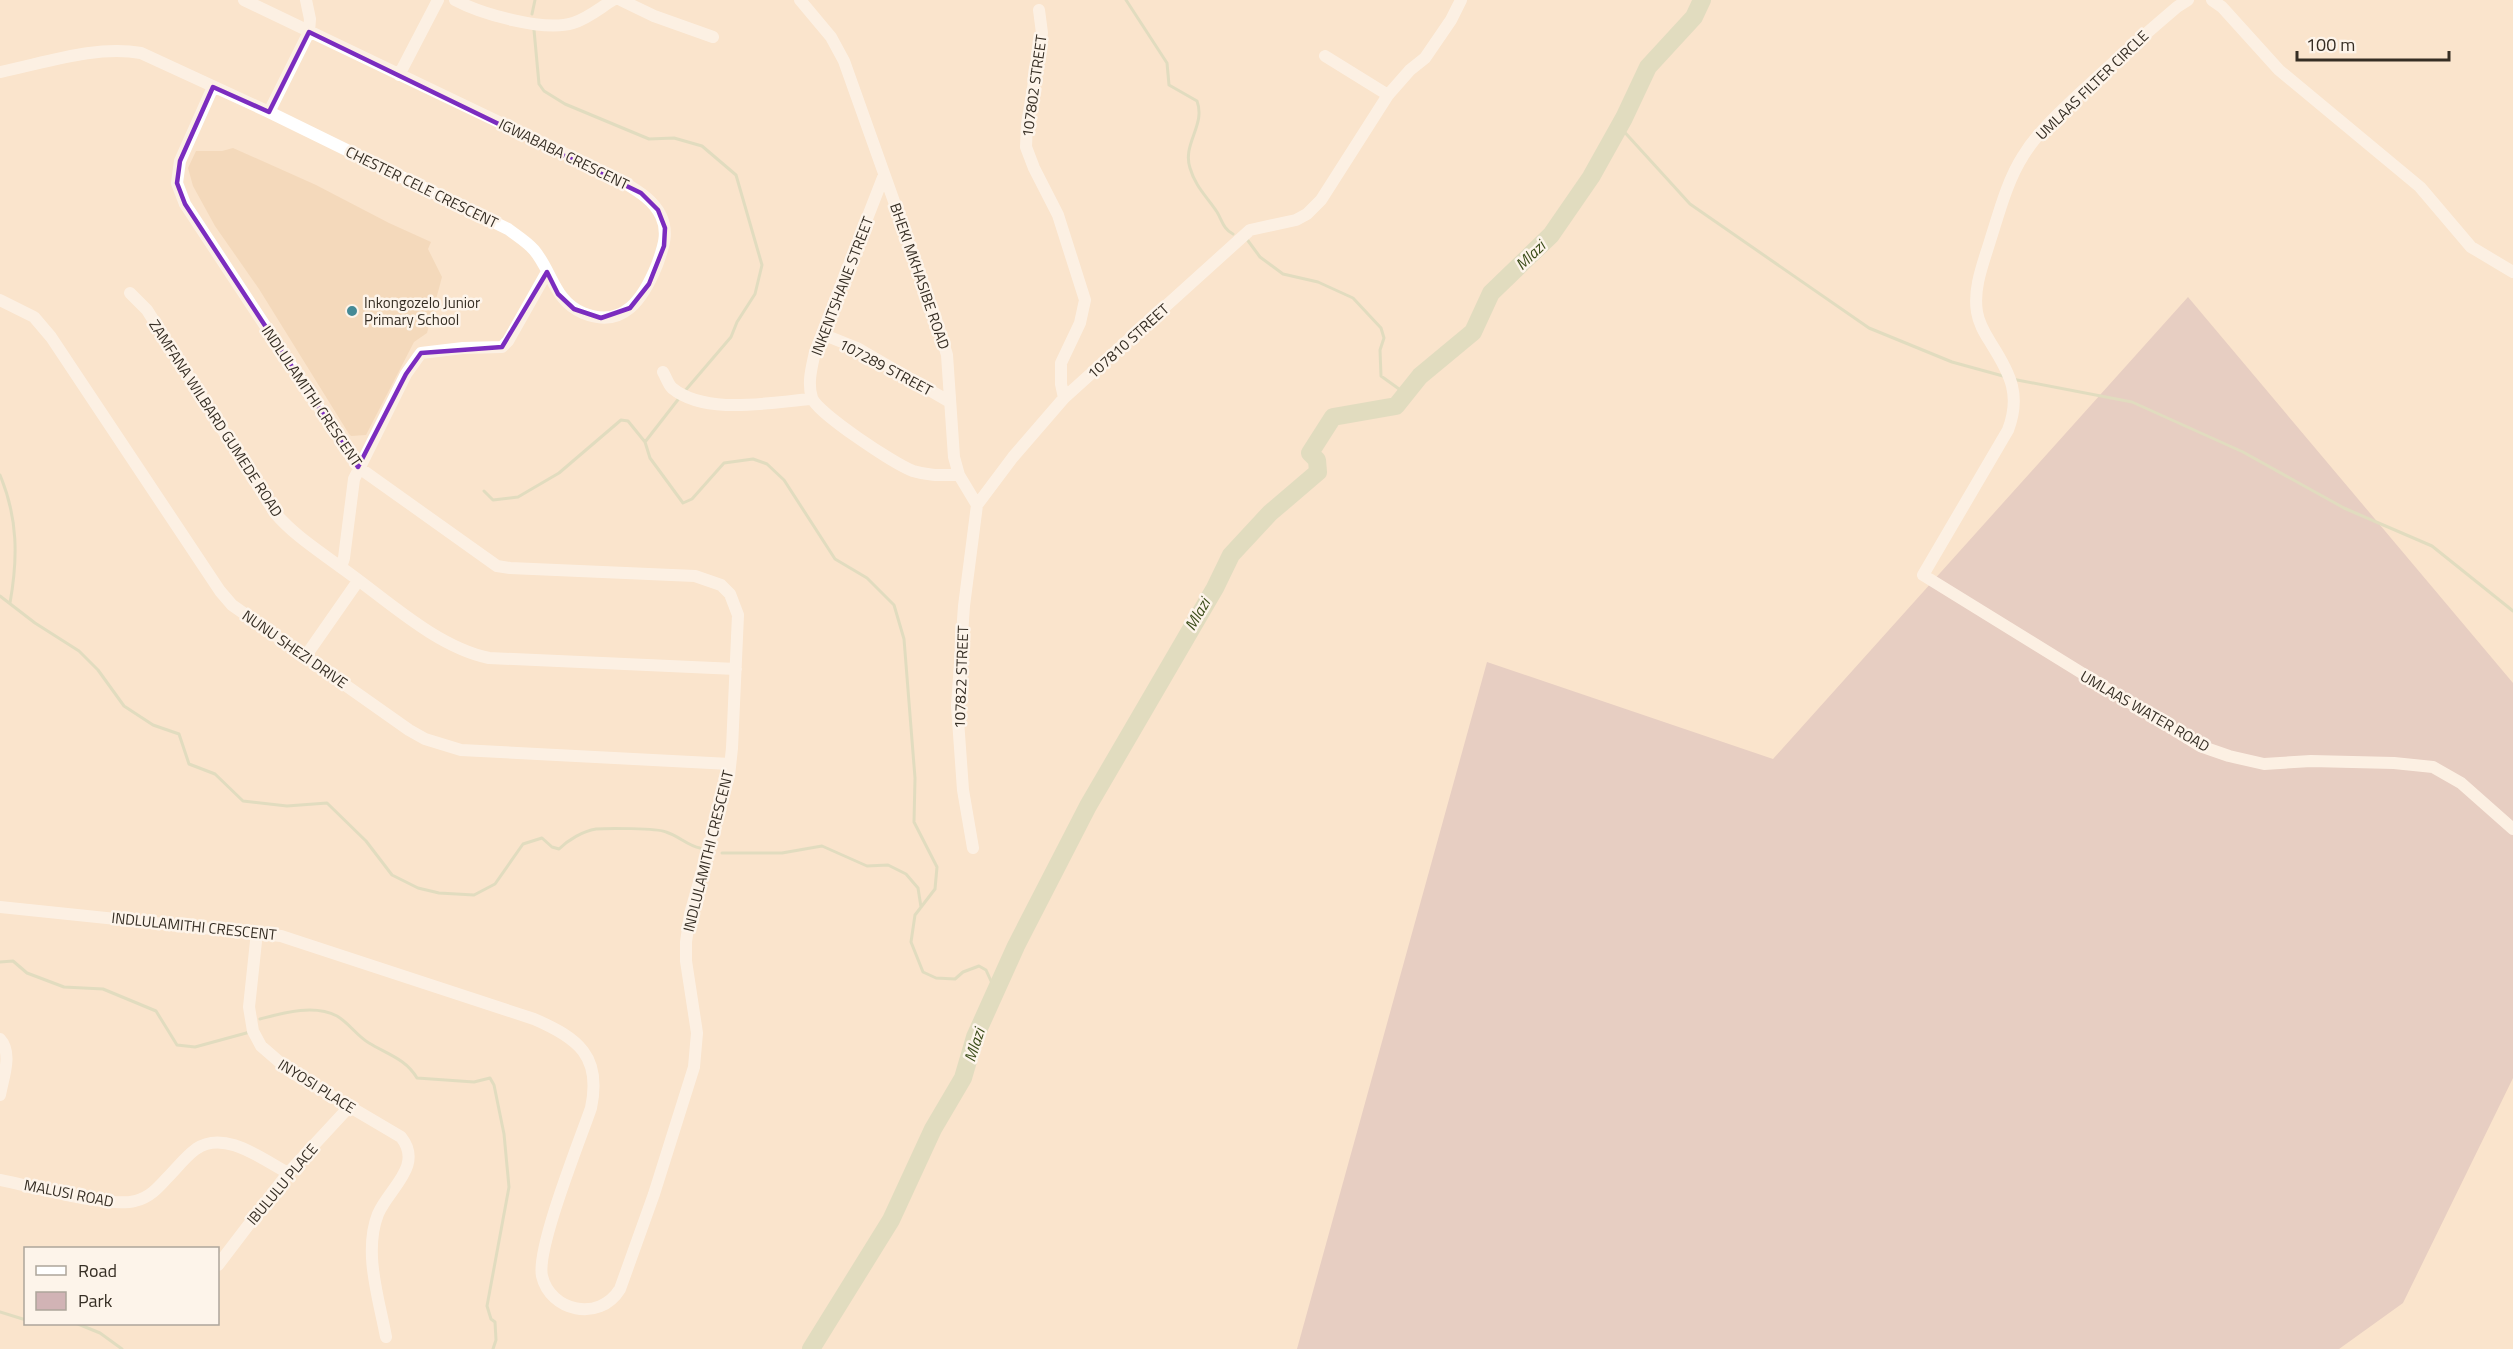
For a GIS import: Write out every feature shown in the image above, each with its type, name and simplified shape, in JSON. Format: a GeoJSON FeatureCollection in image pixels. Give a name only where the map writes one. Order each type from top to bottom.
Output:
{"type":"FeatureCollection","features":[{"type":"Feature","properties":{"kind":"street","name":"IGWABABA CRESCENT"},"geometry":{"type":"LineString","coordinates":[[244,0],[620,180],[641,193],[658,210],[665,228],[664,246],[643,295],[638,302],[619,314],[602,318],[574,309],[558,294],[547,272]]}},
{"type":"Feature","properties":{"kind":"street"},"geometry":{"type":"LineString","coordinates":[[269,112],[309,32],[310,19],[306,0]]}},
{"type":"Feature","properties":{"kind":"street"},"geometry":{"type":"LineString","coordinates":[[399,75],[438,0]]}},
{"type":"Feature","properties":{"kind":"street"},"geometry":{"type":"LineString","coordinates":[[455,0],[487,14],[555,25],[573,23],[613,0]]}},
{"type":"Feature","properties":{"kind":"street"},"geometry":{"type":"LineString","coordinates":[[621,0],[664,20],[713,37]]}},
{"type":"Feature","properties":{"kind":"street","name":"BHEKI MKHASIBE ROAD"},"geometry":{"type":"LineString","coordinates":[[800,0],[831,37],[844,61],[944,342],[954,457],[959,474],[977,505]]}},
{"type":"Feature","properties":{"kind":"street"},"geometry":{"type":"LineString","coordinates":[[1325,56],[1388,95],[1410,70],[1425,58],[1451,20],[1461,0]]}},
{"type":"Feature","properties":{"kind":"street","name":"UMLAAS FILTER CIRCLE"},"geometry":{"type":"LineString","coordinates":[[1923,575],[2008,430],[2015,410],[2010,378],[2003,361],[1982,329],[1976,310],[1976,297],[1978,282],[1991,239],[2018,166],[2032,142],[2055,117],[2110,64],[2188,0]]}},
{"type":"Feature","properties":{"kind":"street"},"geometry":{"type":"LineString","coordinates":[[2212,0],[2222,7],[2279,70],[2420,187],[2471,247],[2513,272]]}},
{"type":"Feature","properties":{"kind":"street","name":"107802 STREET"},"geometry":{"type":"LineString","coordinates":[[1040,10],[1042,33],[1026,124],[1026,147],[1058,215],[1085,300],[1080,323],[1061,363],[1064,398]]}},
{"type":"Feature","properties":{"kind":"street","name":"CHESTER CELE CRESCENT"},"geometry":{"type":"LineString","coordinates":[[0,72],[102,51],[125,50],[141,53],[269,112],[508,229],[535,251],[547,272]]}},
{"type":"Feature","properties":{"kind":"street","name":"INDLULAMITHI CRESCENT"},"geometry":{"type":"LineString","coordinates":[[0,907],[281,936],[534,1019],[567,1035],[578,1044],[590,1061],[595,1091],[548,1234],[542,1260],[542,1274],[545,1285],[556,1298],[582,1310],[596,1310],[609,1303],[620,1289],[654,1194],[694,1067],[697,1033],[686,961],[686,942],[690,914],[717,821],[730,764],[738,615],[730,594],[721,585],[695,576],[497,566],[358,467],[185,204],[177,183],[180,161],[213,87]]}},
{"type":"Feature","properties":{"kind":"street","name":"107810 STREET"},"geometry":{"type":"LineString","coordinates":[[977,505],[1013,457],[1064,398],[1250,230],[1287,224],[1307,214],[1321,200],[1341,171],[1388,95]]}},
{"type":"Feature","properties":{"kind":"street","name":"INKENTSHANE STREET"},"geometry":{"type":"LineString","coordinates":[[812,399],[810,376],[822,334],[884,175]]}},
{"type":"Feature","properties":{"kind":"street"},"geometry":{"type":"LineString","coordinates":[[341,567],[344,558],[351,491],[358,467],[406,374],[421,353],[464,348],[502,347],[508,341],[547,272]]}},
{"type":"Feature","properties":{"kind":"street","name":"ZAMFANA WILBARD GUMEDE ROAD"},"geometry":{"type":"LineString","coordinates":[[130,293],[147,310],[275,513],[290,530],[310,547],[452,646],[470,654],[489,658],[736,669]]}},
{"type":"Feature","properties":{"kind":"street","name":"NUNU SHEZI DRIVE"},"geometry":{"type":"LineString","coordinates":[[0,300],[34,317],[51,337],[219,591],[232,605],[409,730],[439,744],[461,750],[730,764]]}},
{"type":"Feature","properties":{"kind":"street","name":"107289 STREET"},"geometry":{"type":"LineString","coordinates":[[822,334],[876,358],[950,402]]}},
{"type":"Feature","properties":{"kind":"street"},"geometry":{"type":"LineString","coordinates":[[663,372],[670,386],[686,397],[705,402],[744,405],[812,399],[826,415],[902,466],[929,475],[959,474]]}},
{"type":"Feature","properties":{"kind":"street","name":"107822 STREET"},"geometry":{"type":"LineString","coordinates":[[973,848],[963,790],[957,706],[964,606],[977,505]]}},
{"type":"Feature","properties":{"kind":"street","name":"UMLAAS WATER ROAD"},"geometry":{"type":"LineString","coordinates":[[1923,575],[2200,746],[2264,764],[2311,761],[2382,762],[2433,768],[2461,783],[2513,830]]}},
{"type":"Feature","properties":{"kind":"street"},"geometry":{"type":"LineString","coordinates":[[305,657],[358,581]]}},
{"type":"Feature","properties":{"kind":"street","name":"INYOSI PLACE"},"geometry":{"type":"LineString","coordinates":[[257,932],[249,1007],[254,1031],[261,1046],[279,1064],[401,1137],[409,1150],[407,1166],[379,1213],[372,1252],[386,1337]]}},
{"type":"Feature","properties":{"kind":"street"},"geometry":{"type":"LineString","coordinates":[[0,1039],[5,1045],[7,1055],[0,1095]]}},
{"type":"Feature","properties":{"kind":"street","name":"IBULULU PLACE"},"geometry":{"type":"LineString","coordinates":[[219,1264],[288,1173],[350,1106]]}},
{"type":"Feature","properties":{"kind":"street","name":"MALUSI ROAD"},"geometry":{"type":"LineString","coordinates":[[0,1180],[107,1202],[132,1202],[144,1198],[157,1189],[198,1148],[216,1141],[236,1146],[288,1173]]}},
{"type":"Feature","properties":{"kind":"highlighted area"},"geometry":{"type":"Polygon","coordinates":[[[309,32],[641,193],[658,210],[665,228],[664,246],[649,284],[630,308],[601,318],[574,309],[558,294],[547,272],[502,347],[421,353],[406,374],[358,467],[185,204],[177,183],[180,161],[213,87],[269,112],[309,32]]]}},
{"type":"Feature","properties":{"kind":"shaded area","name":"Inkongozelo Junior Primary School"},"geometry":{"type":"Polygon","coordinates":[[[233,148],[316,185],[431,242],[428,249],[442,277],[427,333],[414,342],[366,435],[351,436],[349,434],[259,289],[215,226],[193,186],[188,168],[196,151],[222,151],[233,148]]]}},
{"type":"Feature","properties":{"kind":"green space"},"geometry":{"type":"Polygon","coordinates":[[[2188,297],[2513,683],[2513,1078],[2403,1303],[2339,1349],[1297,1349],[1487,662],[1773,759],[2188,297]]]}},
{"type":"Feature","properties":{"kind":"waterway"},"geometry":{"type":"LineString","coordinates":[[532,14],[535,0]]}},
{"type":"Feature","properties":{"kind":"waterway"},"geometry":{"type":"LineString","coordinates":[[1126,0],[1167,63],[1169,85],[1197,101],[1199,118],[1189,151],[1190,168],[1198,186],[1225,227],[1233,234]]}},
{"type":"Feature","properties":{"kind":"waterway","name":"Mlazi"},"geometry":{"type":"LineString","coordinates":[[811,1349],[891,1220],[933,1129],[963,1078],[975,1037],[1016,946],[1088,806],[1215,588],[1231,555],[1270,513],[1318,472],[1317,460],[1310,453],[1333,417],[1396,406],[1420,376],[1473,332],[1491,293],[1551,235],[1591,177],[1624,118],[1648,67],[1694,17],[1702,0]]}},
{"type":"Feature","properties":{"kind":"waterway"},"geometry":{"type":"LineString","coordinates":[[534,30],[539,84],[544,91],[565,104],[649,139],[674,138],[702,146],[736,175],[762,265],[755,294],[737,322],[731,337],[684,392]]}},
{"type":"Feature","properties":{"kind":"waterway"},"geometry":{"type":"LineString","coordinates":[[1619,126],[1690,204],[1869,328],[1952,362],[2003,376]]}},
{"type":"Feature","properties":{"kind":"waterway"},"geometry":{"type":"LineString","coordinates":[[1246,238],[1260,257],[1283,274],[1318,282],[1353,298],[1381,328],[1384,338],[1380,350],[1381,376],[1406,394]]}},
{"type":"Feature","properties":{"kind":"waterway"},"geometry":{"type":"LineString","coordinates":[[2012,379],[2132,402],[2243,452],[2344,508],[2432,546],[2513,611]]}},
{"type":"Feature","properties":{"kind":"waterway"},"geometry":{"type":"LineString","coordinates":[[680,397],[645,442],[650,458],[683,503],[692,499],[724,463],[753,459],[767,464],[784,480],[835,559],[867,578],[894,605],[904,639],[915,778],[914,822],[937,867],[935,889],[915,915],[911,942],[923,972],[936,978],[955,979],[963,972],[979,966],[986,970],[996,992]]}},
{"type":"Feature","properties":{"kind":"waterway"},"geometry":{"type":"LineString","coordinates":[[484,491],[493,500],[518,497],[559,473],[621,420],[628,421],[645,442]]}},
{"type":"Feature","properties":{"kind":"waterway"},"geometry":{"type":"LineString","coordinates":[[0,475],[10,507],[15,538],[10,603]]}},
{"type":"Feature","properties":{"kind":"waterway"},"geometry":{"type":"LineString","coordinates":[[0,596],[35,623],[79,651],[98,670],[124,706],[153,725],[179,734],[189,764],[215,774],[243,801],[287,806],[327,803],[366,841],[392,875],[418,888],[439,893],[474,895],[495,884],[523,844],[542,838],[552,847],[559,849],[576,836],[596,829],[661,831],[700,848]]}},
{"type":"Feature","properties":{"kind":"waterway"},"geometry":{"type":"LineString","coordinates":[[722,853],[782,853],[822,846],[867,866],[888,865],[906,874],[918,888],[921,907]]}},
{"type":"Feature","properties":{"kind":"waterway"},"geometry":{"type":"LineString","coordinates":[[0,962],[13,961],[27,973],[64,987],[103,989],[156,1011],[177,1045],[195,1047],[250,1032]]}},
{"type":"Feature","properties":{"kind":"waterway"},"geometry":{"type":"LineString","coordinates":[[260,1019],[299,1011],[328,1012],[341,1019],[369,1043],[402,1061],[417,1078],[474,1082],[490,1078],[494,1085],[504,1134],[509,1187],[487,1306],[491,1319],[495,1322],[496,1340],[493,1349]]}},
{"type":"Feature","properties":{"kind":"waterway"},"geometry":{"type":"LineString","coordinates":[[0,1312],[24,1319]]}},
{"type":"Feature","properties":{"kind":"waterway"},"geometry":{"type":"LineString","coordinates":[[80,1325],[100,1333],[122,1349]]}},
{"type":"Feature","properties":{"kind":"place","name":"Inkongozelo Junior Primary School"},"geometry":{"type":"Point","coordinates":[352,311]}}]}
